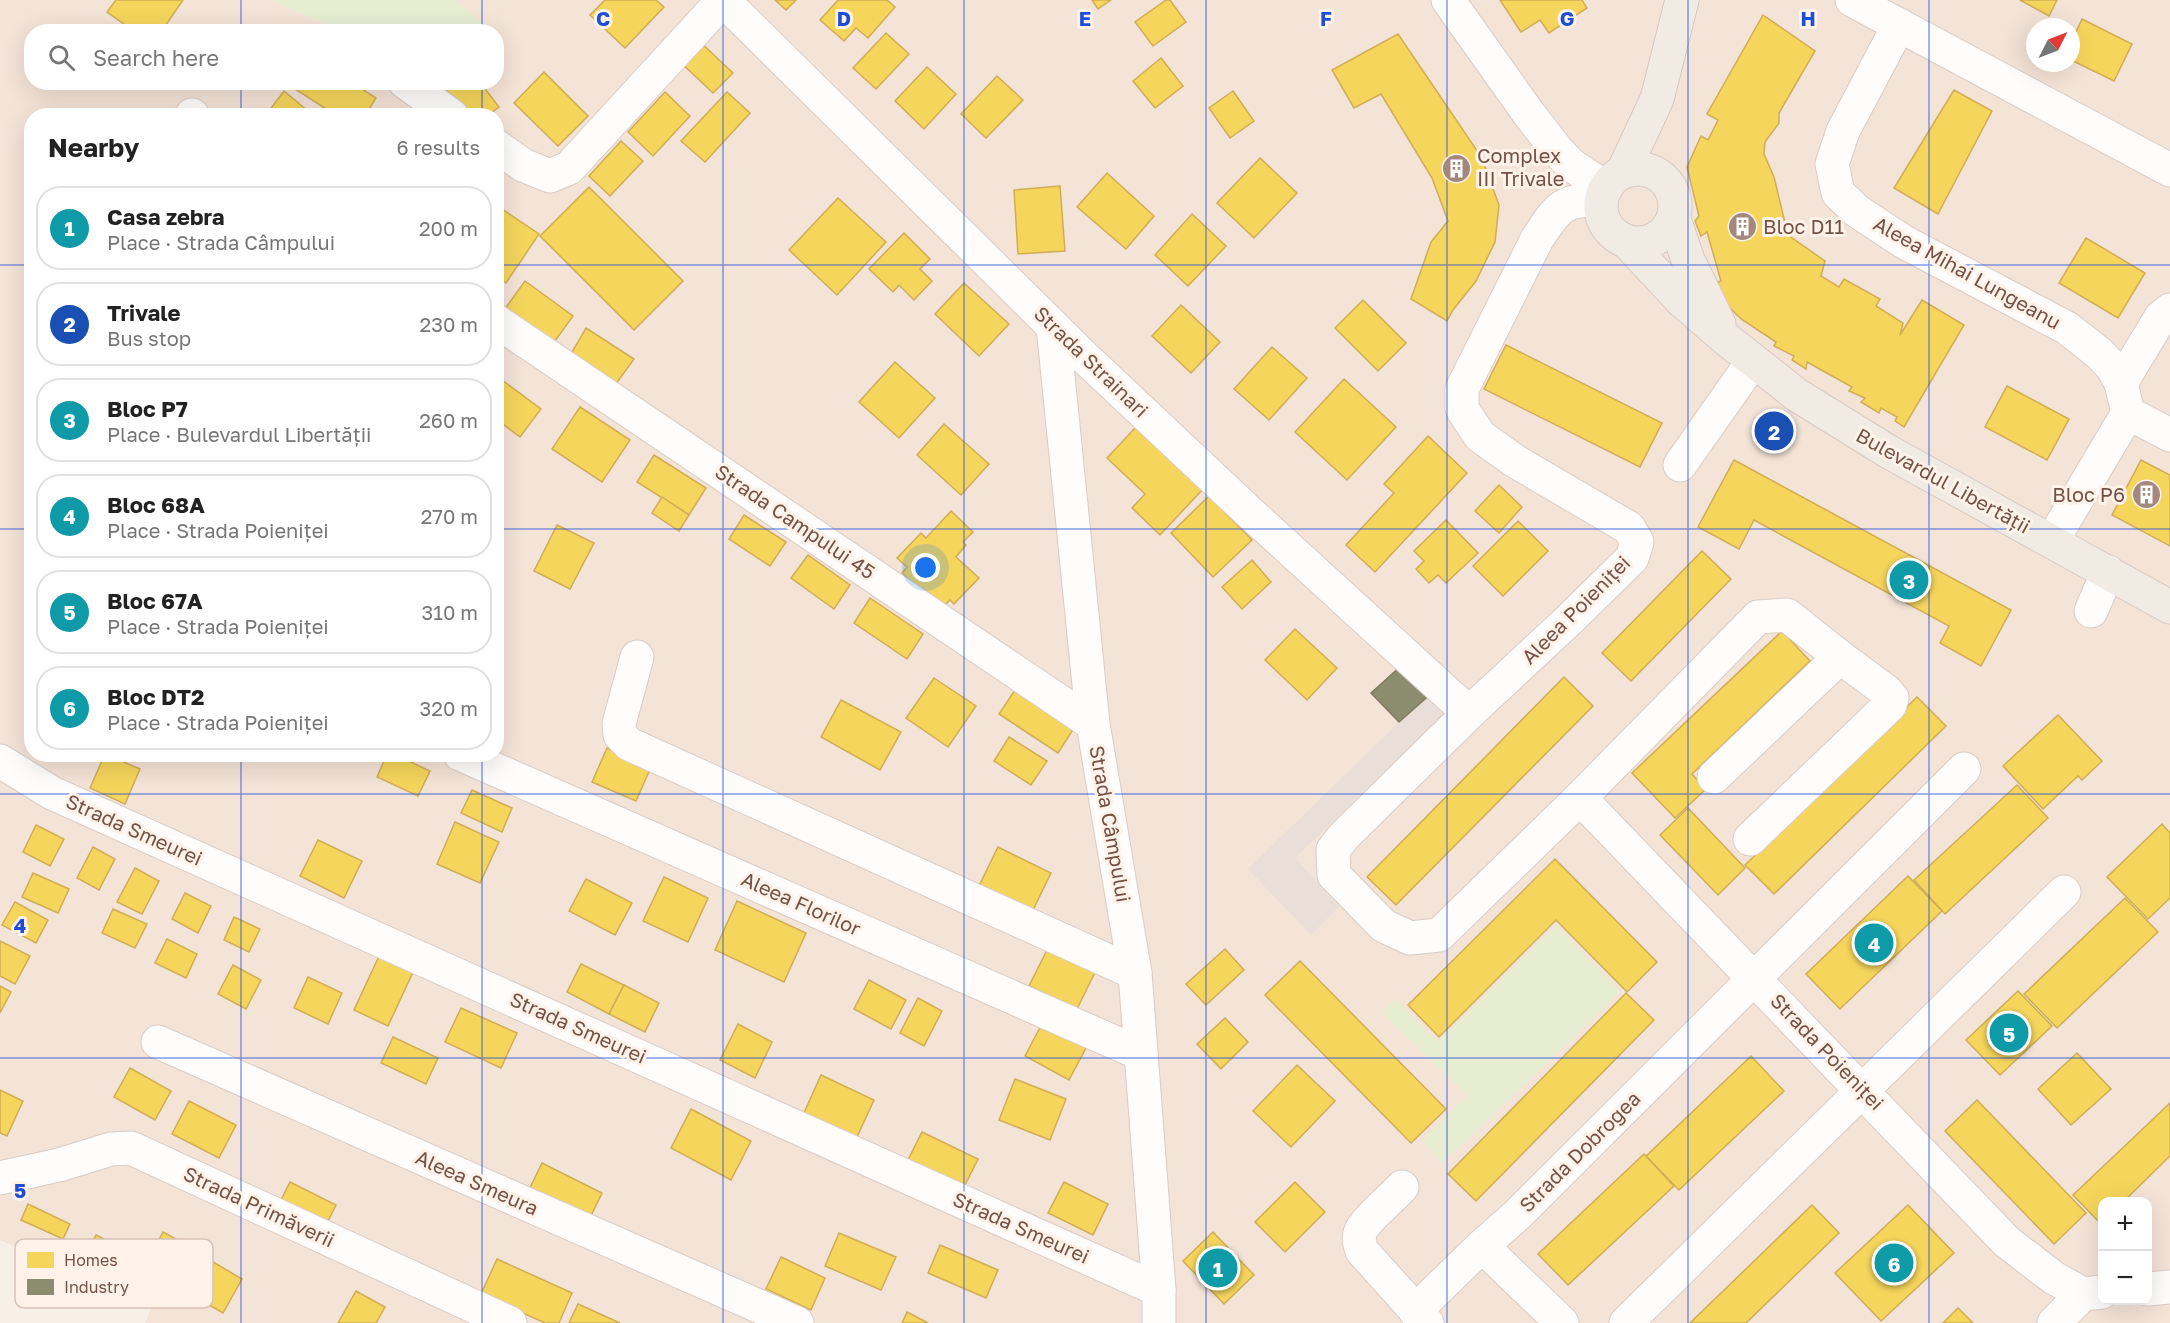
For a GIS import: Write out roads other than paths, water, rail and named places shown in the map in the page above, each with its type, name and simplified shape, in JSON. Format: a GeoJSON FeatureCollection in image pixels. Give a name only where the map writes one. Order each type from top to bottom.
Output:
{"type":"FeatureCollection","features":[{"type":"Feature","properties":{"kind":"main road"},"geometry":{"type":"LineString","coordinates":[[1610,187],[1634,169],[1657,174],[1666,182],[1672,193],[1675,206],[1674,219],[1660,237],[1638,244],[1615,236],[1606,226],[1601,213],[1610,187],[1657,99],[1682,0]]}},
{"type":"Feature","properties":{"kind":"main road"},"geometry":{"type":"LineString","coordinates":[[1657,99],[1659,137],[1666,182]]}},
{"type":"Feature","properties":{"kind":"main road","name":"Bulevardul Libertății"},"geometry":{"type":"LineString","coordinates":[[1674,219],[1699,285],[1726,339]]}},
{"type":"Feature","properties":{"kind":"main road","name":"Bulevardul Libertății"},"geometry":{"type":"LineString","coordinates":[[1627,242],[1659,278],[1726,339],[1797,395],[1859,435],[2170,607]]}},
{"type":"Feature","properties":{"kind":"street"},"geometry":{"type":"LineString","coordinates":[[504,151],[524,165],[550,176],[569,168],[723,0]]}},
{"type":"Feature","properties":{"kind":"street","name":"Strada Strainari"},"geometry":{"type":"LineString","coordinates":[[723,0],[1053,326],[1240,503],[1469,713]]}},
{"type":"Feature","properties":{"kind":"street"},"geometry":{"type":"LineString","coordinates":[[1448,0],[1557,150],[1570,164],[1610,187]]}},
{"type":"Feature","properties":{"kind":"street","name":"Aleea Mihai Lungeanu"},"geometry":{"type":"LineString","coordinates":[[2170,170],[1878,10],[1832,164],[1838,193],[1857,211],[1904,242],[2067,328],[2100,354],[2112,367],[2124,398],[2170,434]]}},
{"type":"Feature","properties":{"kind":"street"},"geometry":{"type":"LineString","coordinates":[[416,90],[441,108]]}},
{"type":"Feature","properties":{"kind":"street","name":"Aleea Poieniței"},"geometry":{"type":"LineString","coordinates":[[1580,798],[1439,935],[1410,938],[1384,926],[1334,875],[1333,850],[1469,713],[1632,558],[1637,542],[1629,528],[1515,461],[1480,436],[1462,409],[1462,389],[1537,239],[1548,222],[1559,208],[1568,202],[1610,187]]}},
{"type":"Feature","properties":{"kind":"street"},"geometry":{"type":"LineString","coordinates":[[2052,541],[2162,317],[2170,310]]}},
{"type":"Feature","properties":{"kind":"street","name":"Strada Campului 45"},"geometry":{"type":"LineString","coordinates":[[504,326],[1093,724]]}},
{"type":"Feature","properties":{"kind":"street","name":"Strada Câmpului"},"geometry":{"type":"LineString","coordinates":[[1053,326],[1093,724],[1135,973],[1159,1290],[1159,1323]]}},
{"type":"Feature","properties":{"kind":"street"},"geometry":{"type":"LineString","coordinates":[[1680,465],[1753,361]]}},
{"type":"Feature","properties":{"kind":"street"},"geometry":{"type":"LineString","coordinates":[[2091,611],[2108,572]]}},
{"type":"Feature","properties":{"kind":"street"},"geometry":{"type":"LineString","coordinates":[[1580,798],[1758,617],[1787,615],[1892,698],[1890,705],[1750,839]]}},
{"type":"Feature","properties":{"kind":"street"},"geometry":{"type":"LineString","coordinates":[[637,657],[618,724],[620,735],[629,744],[1135,973]]}},
{"type":"Feature","properties":{"kind":"street"},"geometry":{"type":"LineString","coordinates":[[1714,777],[1840,657]]}},
{"type":"Feature","properties":{"kind":"street","name":"Strada Smeurei"},"geometry":{"type":"LineString","coordinates":[[0,761],[52,793],[1159,1290]]}},
{"type":"Feature","properties":{"kind":"street","name":"Aleea Florilor"},"geometry":{"type":"LineString","coordinates":[[478,762],[1141,1054]]}},
{"type":"Feature","properties":{"kind":"street","name":"Strada Dobrogea"},"geometry":{"type":"LineString","coordinates":[[1421,1317],[1482,1246],[1517,1215],[1964,769]]}},
{"type":"Feature","properties":{"kind":"street","name":"Strada Poieniței"},"geometry":{"type":"LineString","coordinates":[[1580,798],[1755,977],[2007,1242],[2054,1278],[2093,1293]]}},
{"type":"Feature","properties":{"kind":"street"},"geometry":{"type":"LineString","coordinates":[[1626,1323],[2064,892]]}},
{"type":"Feature","properties":{"kind":"street","name":"Aleea Smeura"},"geometry":{"type":"LineString","coordinates":[[158,1042],[797,1323]]}},
{"type":"Feature","properties":{"kind":"street","name":"Strada Primăverii"},"geometry":{"type":"LineString","coordinates":[[0,1178],[59,1166],[111,1149],[131,1148],[510,1323]]}},
{"type":"Feature","properties":{"kind":"street"},"geometry":{"type":"LineString","coordinates":[[1402,1187],[1366,1223],[1360,1231],[1359,1242],[1362,1251],[1421,1317]]}},
{"type":"Feature","properties":{"kind":"street"},"geometry":{"type":"LineString","coordinates":[[1482,1246],[1562,1323]]}},
{"type":"Feature","properties":{"kind":"street"},"geometry":{"type":"LineString","coordinates":[[2152,1289],[2170,1287]]}},
{"type":"Feature","properties":{"kind":"street"},"geometry":{"type":"LineString","coordinates":[[2054,1323],[2093,1293]]}},
{"type":"Feature","properties":{"kind":"place","name":"Complex III Trivale"},"geometry":{"type":"Point","coordinates":[1456,168]}},
{"type":"Feature","properties":{"kind":"place","name":"Bloc D11"},"geometry":{"type":"Point","coordinates":[1742,227]}},
{"type":"Feature","properties":{"kind":"place","name":"Trivale"},"geometry":{"type":"Point","coordinates":[1774,431]}},
{"type":"Feature","properties":{"kind":"place","name":"Bloc P6"},"geometry":{"type":"Point","coordinates":[2146,495]}},
{"type":"Feature","properties":{"kind":"place","name":"Bloc P7"},"geometry":{"type":"Point","coordinates":[1909,580]}},
{"type":"Feature","properties":{"kind":"place","name":"Bloc 68A"},"geometry":{"type":"Point","coordinates":[1874,943]}},
{"type":"Feature","properties":{"kind":"place","name":"Bloc 67A"},"geometry":{"type":"Point","coordinates":[2009,1033]}},
{"type":"Feature","properties":{"kind":"place","name":"Bloc DT2"},"geometry":{"type":"Point","coordinates":[1894,1263]}},
{"type":"Feature","properties":{"kind":"place","name":"Casa zebra"},"geometry":{"type":"Point","coordinates":[1218,1268]}}]}
